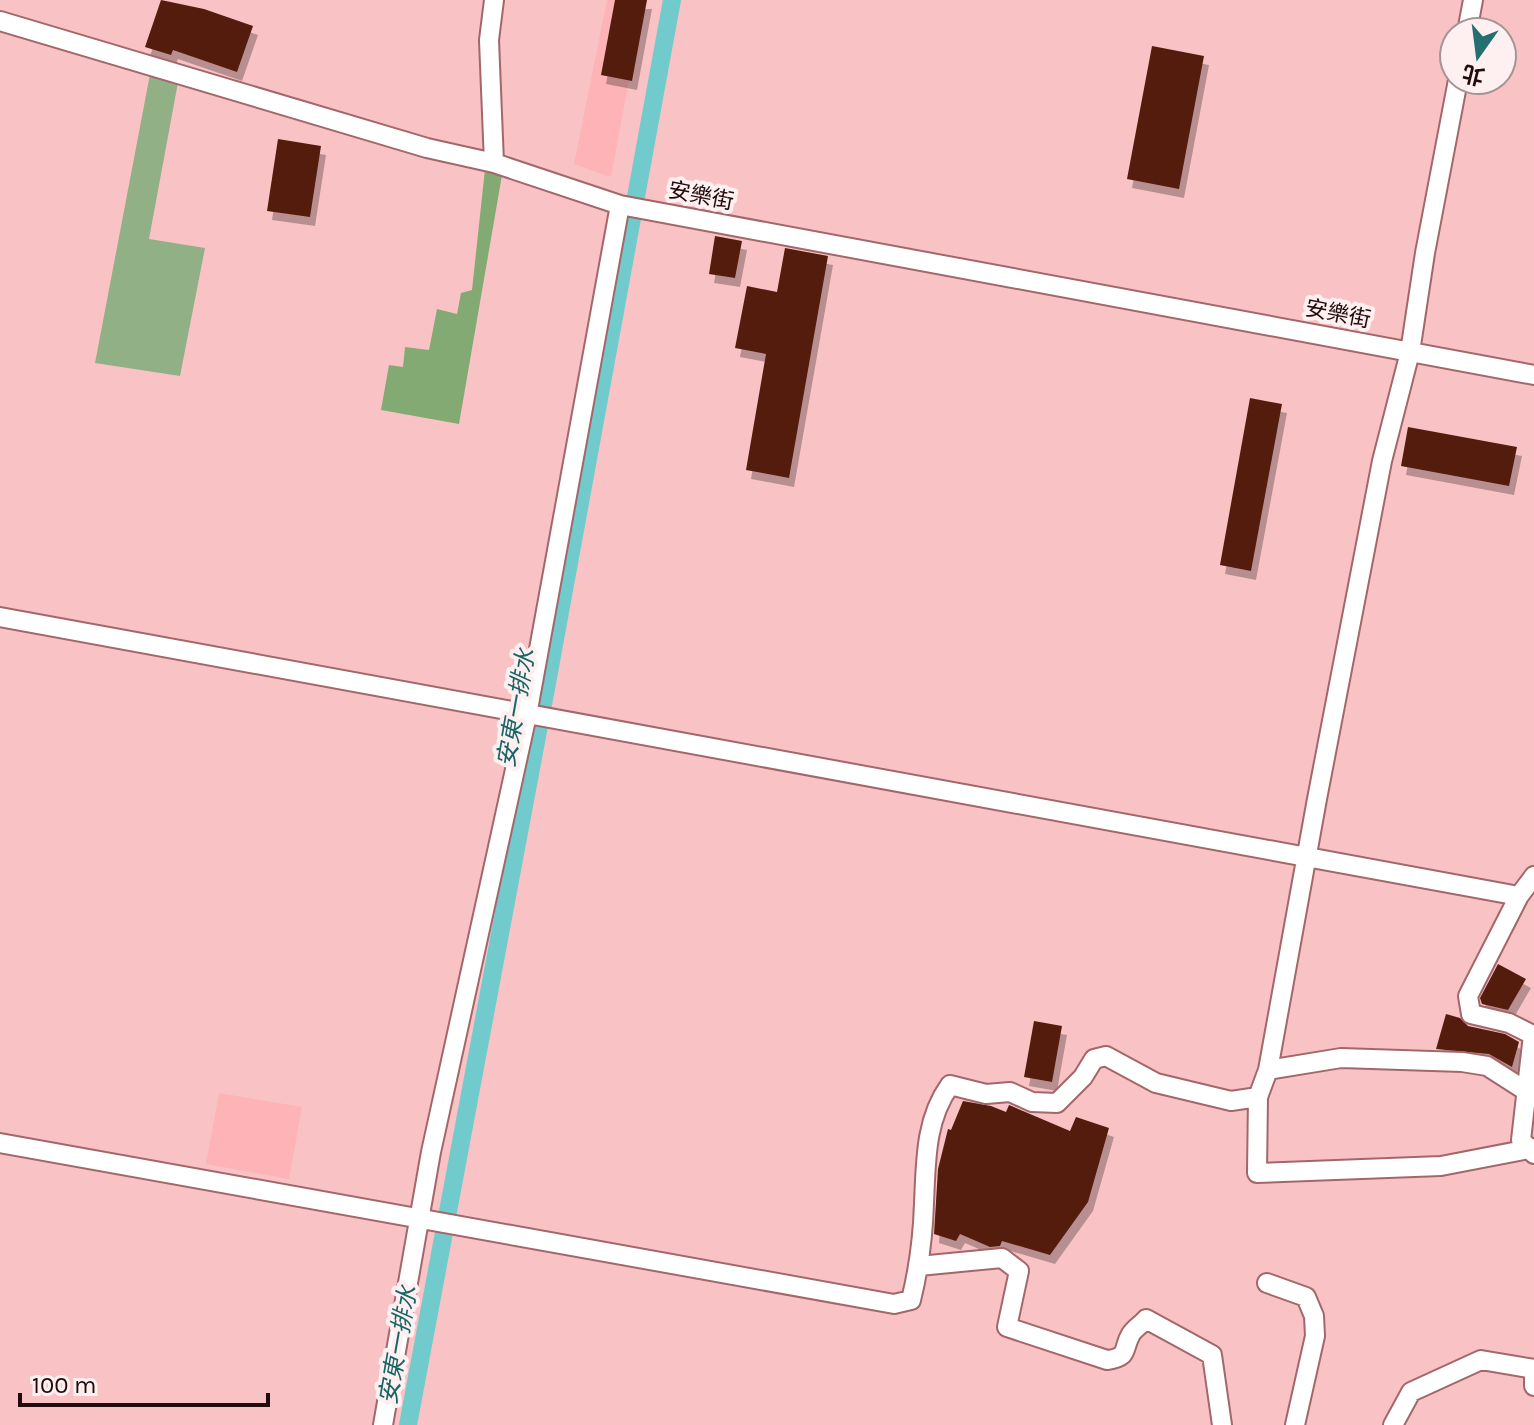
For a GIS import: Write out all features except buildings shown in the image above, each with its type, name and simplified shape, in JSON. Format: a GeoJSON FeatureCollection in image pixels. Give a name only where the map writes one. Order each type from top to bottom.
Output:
{"type":"FeatureCollection","features":[{"type":"Feature","properties":{"kind":"street"},"geometry":{"type":"LineString","coordinates":[[494,0],[489,40],[494,163]]}},
{"type":"Feature","properties":{"kind":"street","name":"安樂街"},"geometry":{"type":"LineString","coordinates":[[0,21],[427,148],[494,163],[620,205],[1534,375]]}},
{"type":"Feature","properties":{"kind":"street"},"geometry":{"type":"LineString","coordinates":[[1455,96],[1410,352],[1382,461],[1268,1070],[1258,1097],[1257,1173],[1441,1166],[1532,1151]]}},
{"type":"Feature","properties":{"kind":"street"},"geometry":{"type":"LineString","coordinates":[[383,1425],[431,1152],[527,715],[620,205]]}},
{"type":"Feature","properties":{"kind":"street"},"geometry":{"type":"LineString","coordinates":[[0,617],[1519,896]]}},
{"type":"Feature","properties":{"kind":"street"},"geometry":{"type":"LineString","coordinates":[[1532,1151],[1521,1140],[1533,1035],[1509,1023],[1471,1014],[1468,996],[1519,896],[1534,876]]}},
{"type":"Feature","properties":{"kind":"street"},"geometry":{"type":"LineString","coordinates":[[0,1143],[894,1304],[911,1300],[919,1266],[925,1153],[937,1103],[950,1085],[986,1094],[1010,1092],[1032,1102],[1057,1103],[1083,1077],[1094,1059],[1106,1056],[1156,1083],[1231,1101],[1258,1097]]}},
{"type":"Feature","properties":{"kind":"street"},"geometry":{"type":"LineString","coordinates":[[1268,1070],[1341,1058],[1462,1062],[1487,1066],[1526,1091]]}},
{"type":"Feature","properties":{"kind":"street"},"geometry":{"type":"LineString","coordinates":[[919,1266],[1002,1258],[1019,1271],[1007,1327],[1107,1360],[1118,1358],[1125,1352],[1131,1334],[1146,1319],[1212,1355],[1222,1425]]}},
{"type":"Feature","properties":{"kind":"street"},"geometry":{"type":"LineString","coordinates":[[1267,1283],[1306,1297],[1314,1316],[1315,1336],[1295,1425]]}},
{"type":"Feature","properties":{"kind":"street"},"geometry":{"type":"LineString","coordinates":[[1393,1425],[1411,1392],[1481,1360],[1534,1369],[1534,1386]]}},
{"type":"Feature","properties":{"kind":"shaded area"},"geometry":{"type":"Polygon","coordinates":[[[607,0],[644,0],[611,177],[574,164],[607,0]]]}},
{"type":"Feature","properties":{"kind":"shaded area"},"geometry":{"type":"Polygon","coordinates":[[[219,1093],[302,1107],[289,1179],[206,1164],[219,1093]]]}},
{"type":"Feature","properties":{"kind":"green space"},"geometry":{"type":"Polygon","coordinates":[[[151,69],[179,77],[149,239],[205,248],[180,376],[95,363],[151,69]]]}},
{"type":"Feature","properties":{"kind":"green space"},"geometry":{"type":"Polygon","coordinates":[[[485,169],[502,175],[459,424],[381,410],[389,365],[403,367],[405,347],[429,350],[437,309],[457,314],[461,293],[472,290],[485,169]]]}},
{"type":"Feature","properties":{"kind":"waterway","name":"安東一排水"},"geometry":{"type":"LineString","coordinates":[[408,1425],[672,0]]}}]}
